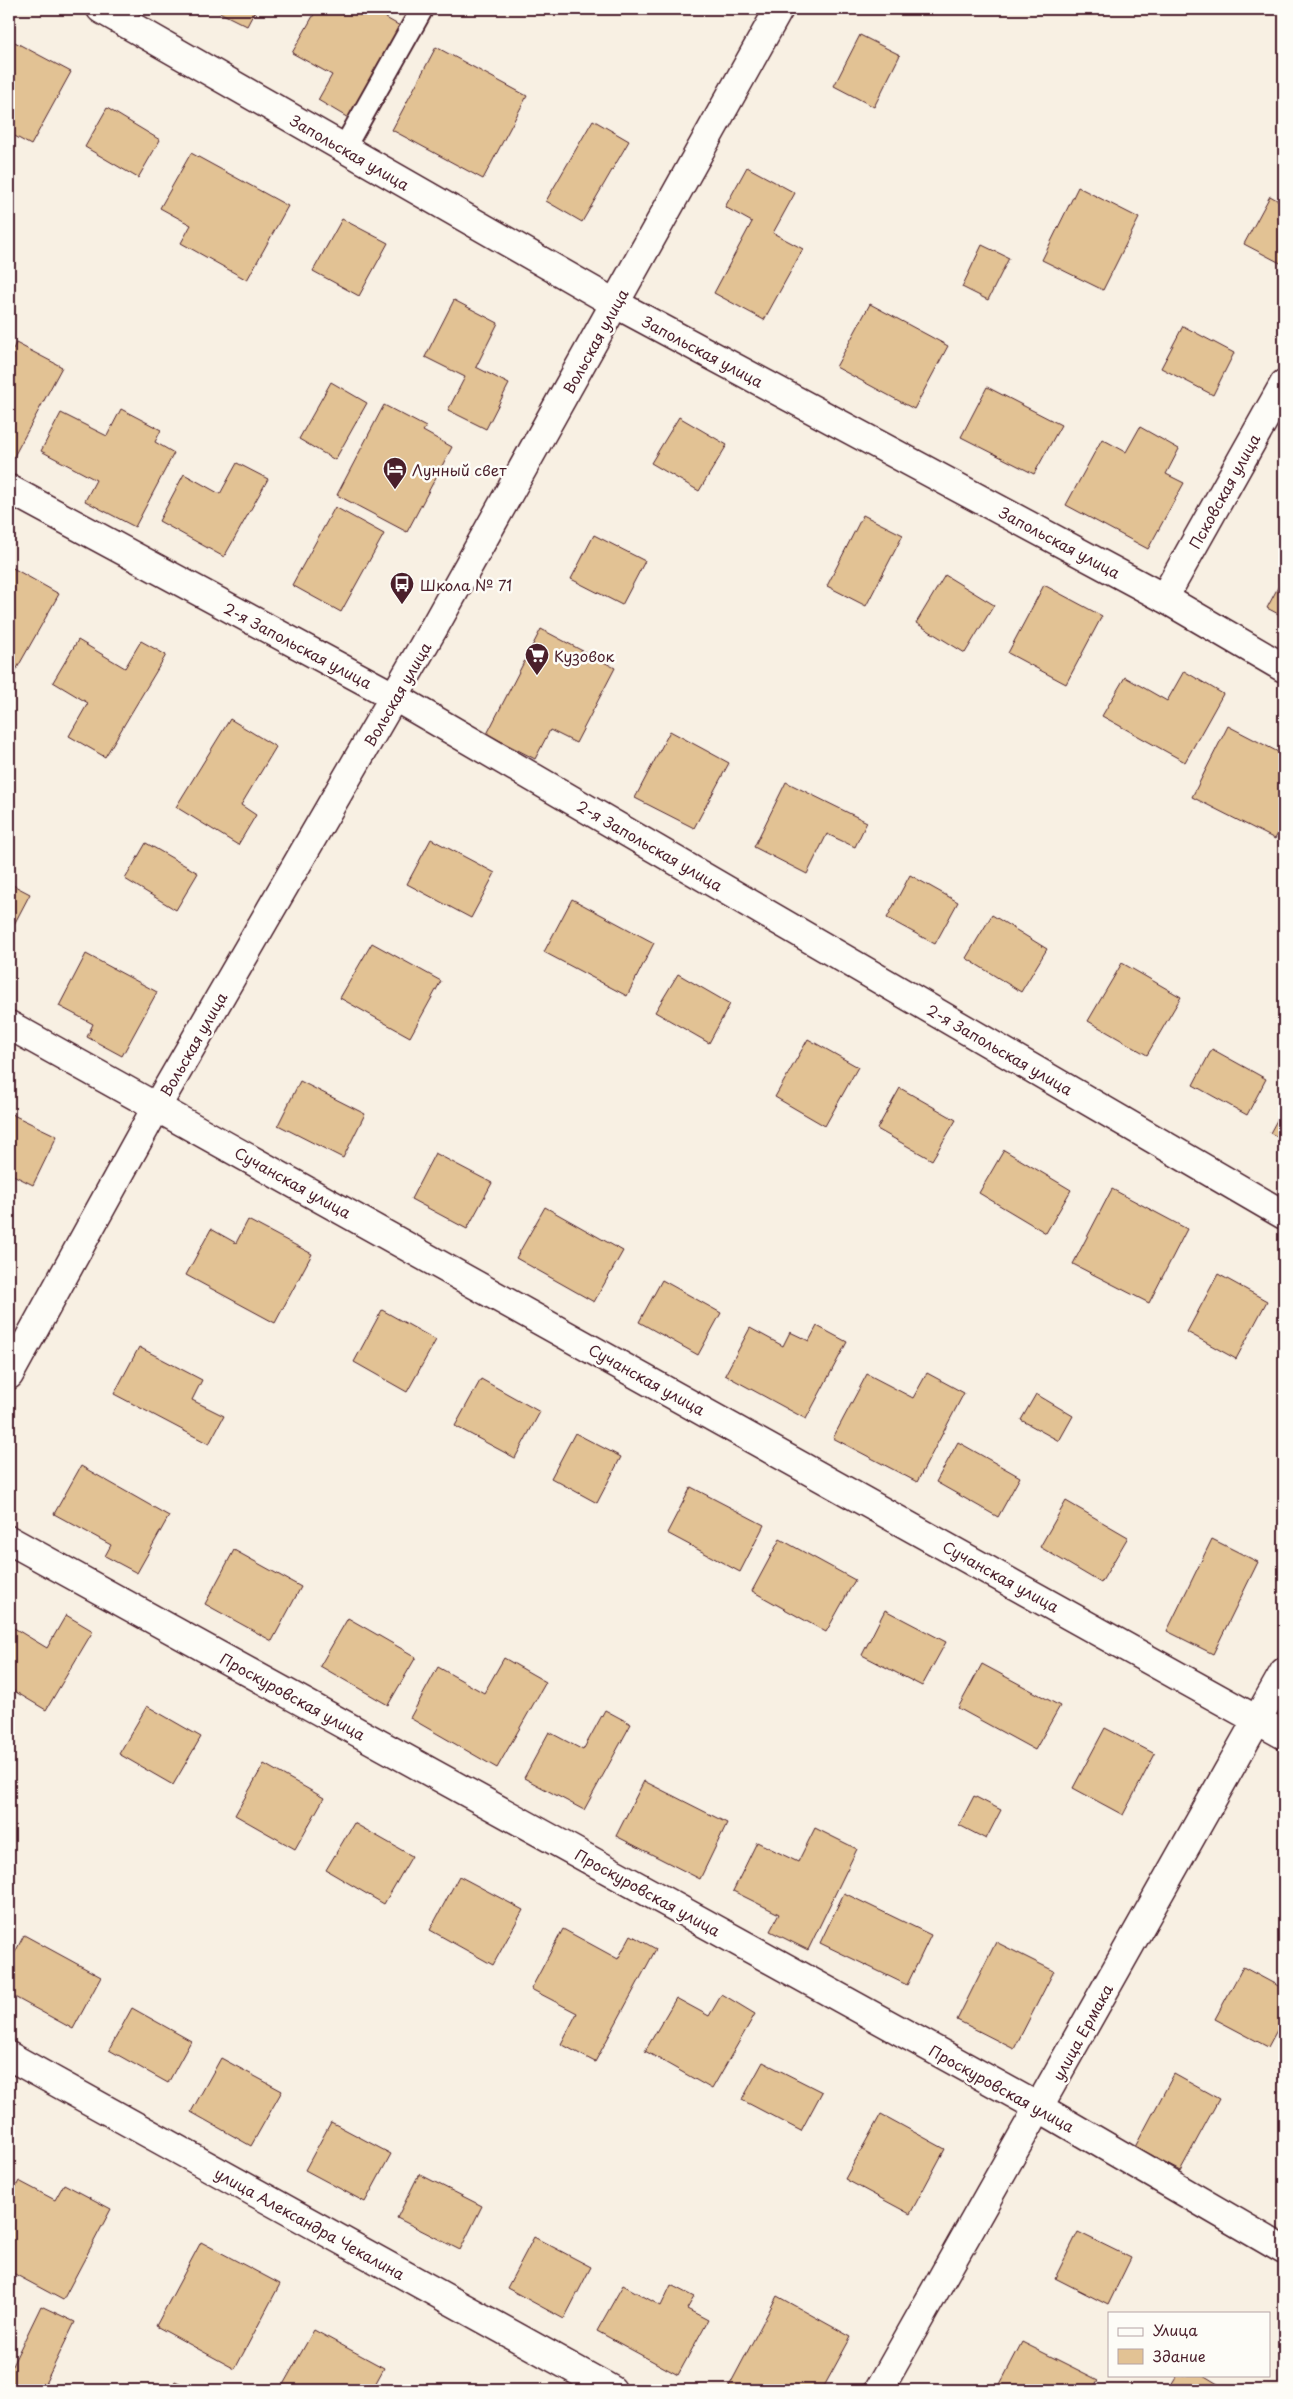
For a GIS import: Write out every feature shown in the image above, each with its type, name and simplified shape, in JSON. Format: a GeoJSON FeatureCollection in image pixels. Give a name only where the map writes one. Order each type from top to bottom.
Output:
{"type":"FeatureCollection","features":[{"type":"Feature","properties":{"kind":"street","name":"Запольская улица"},"geometry":{"type":"LineString","coordinates":[[101,9],[616,304],[1164,598],[1284,668]]}},
{"type":"Feature","properties":{"kind":"street","name":"Вольская улица"},"geometry":{"type":"LineString","coordinates":[[9,1375],[157,1106],[395,697],[779,9]]}},
{"type":"Feature","properties":{"kind":"street","name":"Псковская улица"},"geometry":{"type":"LineString","coordinates":[[1164,598],[1284,384]]}},
{"type":"Feature","properties":{"kind":"street","name":"2-я Запольская улица"},"geometry":{"type":"LineString","coordinates":[[9,489],[395,697],[1284,1215]]}},
{"type":"Feature","properties":{"kind":"street","name":"Сучанская улица"},"geometry":{"type":"LineString","coordinates":[[9,1025],[1284,1735]]}},
{"type":"Feature","properties":{"kind":"street","name":"Проскуровская улица"},"geometry":{"type":"LineString","coordinates":[[9,1540],[1040,2108],[1284,2250]]}},
{"type":"Feature","properties":{"kind":"street","name":"улица Ермака"},"geometry":{"type":"LineString","coordinates":[[879,2390],[1040,2108],[1284,1672]]}},
{"type":"Feature","properties":{"kind":"street","name":"улица Александра Чекалина"},"geometry":{"type":"LineString","coordinates":[[9,2056],[612,2390]]}},
{"type":"Feature","properties":{"kind":"lane"},"geometry":{"type":"LineString","coordinates":[[344,148],[422,9]]}},
{"type":"Feature","properties":{"kind":"building"},"geometry":{"type":"Polygon","coordinates":[[[213,9],[256,9],[247,26],[213,9]]]}},
{"type":"Feature","properties":{"kind":"building"},"geometry":{"type":"Polygon","coordinates":[[[317,9],[392,9],[386,18],[402,27],[350,119],[318,100],[332,75],[292,53],[317,9]]]}},
{"type":"Feature","properties":{"kind":"building"},"geometry":{"type":"Polygon","coordinates":[[[860,35],[900,55],[874,107],[834,86],[860,35]]]}},
{"type":"Feature","properties":{"kind":"building"},"geometry":{"type":"Polygon","coordinates":[[[9,39],[71,72],[31,145],[9,133],[9,39]]]}},
{"type":"Feature","properties":{"kind":"building"},"geometry":{"type":"Polygon","coordinates":[[[436,47],[527,96],[483,179],[392,130],[436,47]]]}},
{"type":"Feature","properties":{"kind":"building"},"geometry":{"type":"Polygon","coordinates":[[[107,108],[160,140],[138,178],[85,147],[107,108]]]}},
{"type":"Feature","properties":{"kind":"building"},"geometry":{"type":"Polygon","coordinates":[[[593,120],[629,141],[582,222],[546,201],[593,120]]]}},
{"type":"Feature","properties":{"kind":"building"},"geometry":{"type":"Polygon","coordinates":[[[191,153],[288,206],[247,280],[181,243],[191,225],[160,208],[191,153]]]}},
{"type":"Feature","properties":{"kind":"building"},"geometry":{"type":"Polygon","coordinates":[[[747,167],[795,193],[773,233],[803,249],[764,320],[714,293],[752,222],[725,207],[747,167]]]}},
{"type":"Feature","properties":{"kind":"building"},"geometry":{"type":"Polygon","coordinates":[[[1078,187],[1139,218],[1103,290],[1042,260],[1078,187]]]}},
{"type":"Feature","properties":{"kind":"building"},"geometry":{"type":"Polygon","coordinates":[[[1270,196],[1284,204],[1284,265],[1244,244],[1270,196]]]}},
{"type":"Feature","properties":{"kind":"building"},"geometry":{"type":"Polygon","coordinates":[[[342,219],[388,243],[359,296],[313,271],[342,219]]]}},
{"type":"Feature","properties":{"kind":"building"},"geometry":{"type":"Polygon","coordinates":[[[982,245],[1009,258],[988,300],[962,287],[982,245]]]}},
{"type":"Feature","properties":{"kind":"building"},"geometry":{"type":"Polygon","coordinates":[[[454,300],[498,323],[476,367],[509,384],[486,429],[448,410],[465,377],[425,357],[454,300]]]}},
{"type":"Feature","properties":{"kind":"building"},"geometry":{"type":"Polygon","coordinates":[[[870,304],[948,346],[914,409],[836,367],[870,304]]]}},
{"type":"Feature","properties":{"kind":"building"},"geometry":{"type":"Polygon","coordinates":[[[1183,326],[1234,353],[1213,395],[1161,368],[1183,326]]]}},
{"type":"Feature","properties":{"kind":"building"},"geometry":{"type":"Polygon","coordinates":[[[16,343],[62,367],[12,460],[9,458],[9,357],[16,343]]]}},
{"type":"Feature","properties":{"kind":"building"},"geometry":{"type":"Polygon","coordinates":[[[331,382],[367,403],[335,460],[299,439],[331,382]]]}},
{"type":"Feature","properties":{"kind":"building"},"geometry":{"type":"Polygon","coordinates":[[[987,387],[1061,425],[1034,474],[961,437],[987,387]]]}},
{"type":"Feature","properties":{"kind":"building"},"geometry":{"type":"Polygon","coordinates":[[[384,405],[426,427],[423,431],[452,447],[407,532],[337,495],[384,405]]]}},
{"type":"Feature","properties":{"kind":"building"},"geometry":{"type":"Polygon","coordinates":[[[121,409],[161,430],[155,442],[174,453],[135,527],[85,501],[96,480],[41,451],[61,413],[107,436],[121,409]]]}},
{"type":"Feature","properties":{"kind":"building"},"geometry":{"type":"Polygon","coordinates":[[[679,417],[727,445],[699,491],[651,463],[679,417]]]}},
{"type":"Feature","properties":{"kind":"building"},"geometry":{"type":"Polygon","coordinates":[[[1140,427],[1179,449],[1166,474],[1184,483],[1148,549],[1066,505],[1102,439],[1126,452],[1140,427]]]}},
{"type":"Feature","properties":{"kind":"building"},"geometry":{"type":"Polygon","coordinates":[[[237,463],[268,479],[224,557],[159,521],[184,474],[220,494],[237,463]]]}},
{"type":"Feature","properties":{"kind":"building"},"geometry":{"type":"Polygon","coordinates":[[[335,507],[384,534],[341,612],[292,585],[335,507]]]}},
{"type":"Feature","properties":{"kind":"building"},"geometry":{"type":"Polygon","coordinates":[[[863,515],[903,535],[866,606],[827,586],[863,515]]]}},
{"type":"Feature","properties":{"kind":"building"},"geometry":{"type":"Polygon","coordinates":[[[594,535],[645,561],[622,605],[571,579],[594,535]]]}},
{"type":"Feature","properties":{"kind":"building"},"geometry":{"type":"Polygon","coordinates":[[[11,567],[59,594],[11,679],[9,678],[9,571],[11,567]]]}},
{"type":"Feature","properties":{"kind":"building"},"geometry":{"type":"Polygon","coordinates":[[[945,575],[994,605],[965,653],[916,623],[945,575]]]}},
{"type":"Feature","properties":{"kind":"building"},"geometry":{"type":"Polygon","coordinates":[[[1284,576],[1284,617],[1267,608],[1284,576]]]}},
{"type":"Feature","properties":{"kind":"building"},"geometry":{"type":"Polygon","coordinates":[[[1044,585],[1102,616],[1066,684],[1008,653],[1044,585]]]}},
{"type":"Feature","properties":{"kind":"building"},"geometry":{"type":"Polygon","coordinates":[[[541,629],[615,668],[576,743],[550,730],[535,759],[487,734],[541,629]]]}},
{"type":"Feature","properties":{"kind":"building"},"geometry":{"type":"Polygon","coordinates":[[[78,640],[125,668],[141,641],[166,655],[105,757],[69,736],[88,703],[53,682],[78,640]]]}},
{"type":"Feature","properties":{"kind":"building"},"geometry":{"type":"Polygon","coordinates":[[[1184,671],[1223,694],[1185,762],[1102,716],[1125,677],[1167,701],[1184,671]]]}},
{"type":"Feature","properties":{"kind":"building"},"geometry":{"type":"Polygon","coordinates":[[[230,719],[276,747],[241,805],[256,815],[238,845],[176,807],[230,719]]]}},
{"type":"Feature","properties":{"kind":"building"},"geometry":{"type":"Polygon","coordinates":[[[1228,726],[1284,755],[1284,822],[1275,839],[1192,797],[1228,726]]]}},
{"type":"Feature","properties":{"kind":"building"},"geometry":{"type":"Polygon","coordinates":[[[670,731],[729,763],[694,828],[635,798],[670,731]]]}},
{"type":"Feature","properties":{"kind":"building"},"geometry":{"type":"Polygon","coordinates":[[[786,782],[867,822],[855,847],[827,834],[807,874],[754,847],[786,782]]]}},
{"type":"Feature","properties":{"kind":"building"},"geometry":{"type":"Polygon","coordinates":[[[431,839],[495,873],[471,918],[407,884],[431,839]]]}},
{"type":"Feature","properties":{"kind":"building"},"geometry":{"type":"Polygon","coordinates":[[[146,843],[198,873],[176,910],[125,879],[146,843]]]}},
{"type":"Feature","properties":{"kind":"building"},"geometry":{"type":"Polygon","coordinates":[[[910,875],[958,902],[935,944],[887,918],[910,875]]]}},
{"type":"Feature","properties":{"kind":"building"},"geometry":{"type":"Polygon","coordinates":[[[9,883],[30,894],[9,934],[9,883]]]}},
{"type":"Feature","properties":{"kind":"building"},"geometry":{"type":"Polygon","coordinates":[[[572,899],[654,943],[627,996],[544,952],[572,899]]]}},
{"type":"Feature","properties":{"kind":"building"},"geometry":{"type":"Polygon","coordinates":[[[992,915],[1047,949],[1021,992],[966,958],[992,915]]]}},
{"type":"Feature","properties":{"kind":"building"},"geometry":{"type":"Polygon","coordinates":[[[372,943],[441,981],[410,1037],[340,998],[372,943]]]}},
{"type":"Feature","properties":{"kind":"building"},"geometry":{"type":"Polygon","coordinates":[[[86,954],[157,992],[122,1056],[87,1037],[93,1024],[59,1006],[86,954]]]}},
{"type":"Feature","properties":{"kind":"building"},"geometry":{"type":"Polygon","coordinates":[[[1122,963],[1181,997],[1147,1055],[1088,1021],[1122,963]]]}},
{"type":"Feature","properties":{"kind":"building"},"geometry":{"type":"Polygon","coordinates":[[[678,974],[730,1004],[709,1043],[655,1012],[678,974]]]}},
{"type":"Feature","properties":{"kind":"building"},"geometry":{"type":"Polygon","coordinates":[[[808,1039],[858,1067],[825,1126],[775,1097],[808,1039]]]}},
{"type":"Feature","properties":{"kind":"building"},"geometry":{"type":"Polygon","coordinates":[[[1212,1049],[1266,1079],[1247,1115],[1193,1085],[1212,1049]]]}},
{"type":"Feature","properties":{"kind":"building"},"geometry":{"type":"Polygon","coordinates":[[[300,1081],[365,1114],[343,1158],[278,1125],[300,1081]]]}},
{"type":"Feature","properties":{"kind":"building"},"geometry":{"type":"Polygon","coordinates":[[[900,1088],[956,1120],[932,1160],[877,1129],[900,1088]]]}},
{"type":"Feature","properties":{"kind":"building"},"geometry":{"type":"Polygon","coordinates":[[[1284,1107],[1284,1140],[1270,1133],[1284,1107]]]}},
{"type":"Feature","properties":{"kind":"building"},"geometry":{"type":"Polygon","coordinates":[[[9,1113],[57,1136],[33,1185],[9,1173],[9,1113]]]}},
{"type":"Feature","properties":{"kind":"building"},"geometry":{"type":"Polygon","coordinates":[[[1004,1150],[1071,1190],[1046,1233],[979,1193],[1004,1150]]]}},
{"type":"Feature","properties":{"kind":"building"},"geometry":{"type":"Polygon","coordinates":[[[435,1153],[492,1183],[467,1229],[411,1199],[435,1153]]]}},
{"type":"Feature","properties":{"kind":"building"},"geometry":{"type":"Polygon","coordinates":[[[1112,1189],[1187,1229],[1149,1303],[1073,1264],[1112,1189]]]}},
{"type":"Feature","properties":{"kind":"building"},"geometry":{"type":"Polygon","coordinates":[[[545,1207],[623,1251],[594,1302],[516,1258],[545,1207]]]}},
{"type":"Feature","properties":{"kind":"building"},"geometry":{"type":"Polygon","coordinates":[[[248,1220],[312,1254],[275,1323],[186,1275],[211,1229],[236,1243],[248,1220]]]}},
{"type":"Feature","properties":{"kind":"building"},"geometry":{"type":"Polygon","coordinates":[[[1218,1274],[1267,1301],[1236,1359],[1187,1332],[1218,1274]]]}},
{"type":"Feature","properties":{"kind":"building"},"geometry":{"type":"Polygon","coordinates":[[[662,1280],[721,1313],[698,1355],[639,1322],[662,1280]]]}},
{"type":"Feature","properties":{"kind":"building"},"geometry":{"type":"Polygon","coordinates":[[[382,1310],[436,1340],[407,1392],[354,1362],[382,1310]]]}},
{"type":"Feature","properties":{"kind":"building"},"geometry":{"type":"Polygon","coordinates":[[[817,1326],[847,1342],[806,1419],[725,1375],[750,1328],[783,1346],[790,1332],[809,1341],[817,1326]]]}},
{"type":"Feature","properties":{"kind":"building"},"geometry":{"type":"Polygon","coordinates":[[[139,1347],[202,1380],[192,1400],[224,1416],[209,1444],[114,1394],[139,1347]]]}},
{"type":"Feature","properties":{"kind":"building"},"geometry":{"type":"Polygon","coordinates":[[[927,1373],[964,1393],[917,1482],[833,1438],[867,1374],[913,1398],[927,1373]]]}},
{"type":"Feature","properties":{"kind":"building"},"geometry":{"type":"Polygon","coordinates":[[[481,1379],[540,1412],[515,1458],[455,1426],[481,1379]]]}},
{"type":"Feature","properties":{"kind":"building"},"geometry":{"type":"Polygon","coordinates":[[[1036,1394],[1073,1416],[1059,1441],[1021,1420],[1036,1394]]]}},
{"type":"Feature","properties":{"kind":"building"},"geometry":{"type":"Polygon","coordinates":[[[575,1433],[621,1457],[597,1503],[551,1478],[575,1433]]]}},
{"type":"Feature","properties":{"kind":"building"},"geometry":{"type":"Polygon","coordinates":[[[958,1442],[1020,1477],[998,1517],[936,1482],[958,1442]]]}},
{"type":"Feature","properties":{"kind":"building"},"geometry":{"type":"Polygon","coordinates":[[[81,1466],[169,1516],[137,1573],[105,1556],[111,1545],[54,1514],[81,1466]]]}},
{"type":"Feature","properties":{"kind":"building"},"geometry":{"type":"Polygon","coordinates":[[[691,1487],[764,1525],[740,1572],[667,1533],[691,1487]]]}},
{"type":"Feature","properties":{"kind":"building"},"geometry":{"type":"Polygon","coordinates":[[[1066,1501],[1128,1537],[1101,1583],[1040,1547],[1066,1501]]]}},
{"type":"Feature","properties":{"kind":"building"},"geometry":{"type":"Polygon","coordinates":[[[780,1539],[855,1580],[826,1632],[752,1591],[780,1539]]]}},
{"type":"Feature","properties":{"kind":"building"},"geometry":{"type":"Polygon","coordinates":[[[1212,1539],[1258,1562],[1213,1654],[1167,1631],[1212,1539]]]}},
{"type":"Feature","properties":{"kind":"building"},"geometry":{"type":"Polygon","coordinates":[[[234,1550],[301,1587],[272,1641],[205,1604],[234,1550]]]}},
{"type":"Feature","properties":{"kind":"building"},"geometry":{"type":"Polygon","coordinates":[[[885,1610],[946,1642],[922,1686],[862,1655],[885,1610]]]}},
{"type":"Feature","properties":{"kind":"building"},"geometry":{"type":"Polygon","coordinates":[[[66,1615],[93,1631],[46,1710],[9,1688],[9,1625],[47,1648],[66,1615]]]}},
{"type":"Feature","properties":{"kind":"building"},"geometry":{"type":"Polygon","coordinates":[[[348,1618],[416,1657],[388,1705],[320,1666],[348,1618]]]}},
{"type":"Feature","properties":{"kind":"building"},"geometry":{"type":"Polygon","coordinates":[[[504,1658],[546,1682],[497,1768],[410,1718],[438,1667],[484,1693],[504,1658]]]}},
{"type":"Feature","properties":{"kind":"building"},"geometry":{"type":"Polygon","coordinates":[[[982,1664],[1060,1706],[1035,1750],[958,1708],[982,1664]]]}},
{"type":"Feature","properties":{"kind":"building"},"geometry":{"type":"Polygon","coordinates":[[[147,1706],[201,1737],[173,1785],[119,1754],[147,1706]]]}},
{"type":"Feature","properties":{"kind":"building"},"geometry":{"type":"Polygon","coordinates":[[[605,1710],[631,1724],[584,1810],[524,1778],[549,1732],[583,1750],[605,1710]]]}},
{"type":"Feature","properties":{"kind":"building"},"geometry":{"type":"Polygon","coordinates":[[[1105,1728],[1155,1754],[1123,1815],[1073,1788],[1105,1728]]]}},
{"type":"Feature","properties":{"kind":"building"},"geometry":{"type":"Polygon","coordinates":[[[264,1764],[324,1798],[295,1849],[235,1815],[264,1764]]]}},
{"type":"Feature","properties":{"kind":"building"},"geometry":{"type":"Polygon","coordinates":[[[644,1781],[727,1823],[700,1879],[616,1836],[644,1781]]]}},
{"type":"Feature","properties":{"kind":"building"},"geometry":{"type":"Polygon","coordinates":[[[974,1796],[1001,1810],[986,1839],[959,1825],[974,1796]]]}},
{"type":"Feature","properties":{"kind":"building"},"geometry":{"type":"Polygon","coordinates":[[[354,1823],[412,1856],[384,1904],[326,1870],[354,1823]]]}},
{"type":"Feature","properties":{"kind":"building"},"geometry":{"type":"Polygon","coordinates":[[[815,1828],[857,1849],[808,1950],[770,1931],[779,1914],[733,1891],[757,1842],[798,1862],[815,1828]]]}},
{"type":"Feature","properties":{"kind":"building"},"geometry":{"type":"Polygon","coordinates":[[[459,1876],[523,1910],[493,1965],[430,1930],[459,1876]]]}},
{"type":"Feature","properties":{"kind":"building"},"geometry":{"type":"Polygon","coordinates":[[[844,1893],[931,1935],[907,1985],[820,1943],[844,1893]]]}},
{"type":"Feature","properties":{"kind":"building"},"geometry":{"type":"Polygon","coordinates":[[[563,1929],[618,1959],[631,1935],[656,1949],[595,2062],[561,2044],[577,2013],[531,1989],[563,1929]]]}},
{"type":"Feature","properties":{"kind":"building"},"geometry":{"type":"Polygon","coordinates":[[[24,1935],[101,1977],[73,2029],[9,1994],[9,1964],[24,1935]]]}},
{"type":"Feature","properties":{"kind":"building"},"geometry":{"type":"Polygon","coordinates":[[[996,1942],[1054,1971],[1014,2049],[957,2020],[996,1942]]]}},
{"type":"Feature","properties":{"kind":"building"},"geometry":{"type":"Polygon","coordinates":[[[1243,1967],[1284,1989],[1284,2017],[1268,2047],[1215,2019],[1243,1967]]]}},
{"type":"Feature","properties":{"kind":"building"},"geometry":{"type":"Polygon","coordinates":[[[722,1994],[755,2014],[712,2089],[645,2051],[676,1998],[709,2016],[722,1994]]]}},
{"type":"Feature","properties":{"kind":"building"},"geometry":{"type":"Polygon","coordinates":[[[132,2008],[191,2041],[168,2083],[109,2050],[132,2008]]]}},
{"type":"Feature","properties":{"kind":"building"},"geometry":{"type":"Polygon","coordinates":[[[221,2058],[282,2091],[251,2146],[191,2112],[221,2058]]]}},
{"type":"Feature","properties":{"kind":"building"},"geometry":{"type":"Polygon","coordinates":[[[763,2062],[822,2092],[801,2131],[742,2100],[763,2062]]]}},
{"type":"Feature","properties":{"kind":"building"},"geometry":{"type":"Polygon","coordinates":[[[1174,2074],[1219,2099],[1180,2171],[1135,2147],[1174,2074]]]}},
{"type":"Feature","properties":{"kind":"building"},"geometry":{"type":"Polygon","coordinates":[[[881,2114],[945,2149],[910,2214],[845,2179],[881,2114]]]}},
{"type":"Feature","properties":{"kind":"building"},"geometry":{"type":"Polygon","coordinates":[[[331,2122],[391,2154],[365,2202],[305,2170],[331,2122]]]}},
{"type":"Feature","properties":{"kind":"building"},"geometry":{"type":"Polygon","coordinates":[[[419,2174],[482,2206],[460,2250],[397,2218],[419,2174]]]}},
{"type":"Feature","properties":{"kind":"building"},"geometry":{"type":"Polygon","coordinates":[[[19,2181],[55,2200],[64,2184],[111,2209],[63,2300],[9,2271],[9,2200],[19,2181]]]}},
{"type":"Feature","properties":{"kind":"building"},"geometry":{"type":"Polygon","coordinates":[[[1078,2232],[1131,2258],[1108,2305],[1055,2278],[1078,2232]]]}},
{"type":"Feature","properties":{"kind":"building"},"geometry":{"type":"Polygon","coordinates":[[[534,2237],[591,2267],[564,2319],[507,2288],[534,2237]]]}},
{"type":"Feature","properties":{"kind":"building"},"geometry":{"type":"Polygon","coordinates":[[[201,2242],[280,2284],[235,2369],[156,2326],[201,2242]]]}},
{"type":"Feature","properties":{"kind":"building"},"geometry":{"type":"Polygon","coordinates":[[[623,2285],[661,2306],[671,2285],[694,2297],[687,2309],[708,2320],[678,2375],[597,2331],[623,2285]]]}},
{"type":"Feature","properties":{"kind":"building"},"geometry":{"type":"Polygon","coordinates":[[[777,2296],[851,2337],[822,2390],[727,2390],[777,2296]]]}},
{"type":"Feature","properties":{"kind":"building"},"geometry":{"type":"Polygon","coordinates":[[[41,2306],[75,2322],[42,2390],[9,2390],[9,2372],[41,2306]]]}},
{"type":"Feature","properties":{"kind":"building"},"geometry":{"type":"Polygon","coordinates":[[[314,2330],[384,2368],[372,2390],[280,2390],[314,2330]]]}},
{"type":"Feature","properties":{"kind":"building"},"geometry":{"type":"Polygon","coordinates":[[[1022,2342],[1098,2380],[1092,2390],[997,2390],[1022,2342]]]}},
{"type":"Feature","properties":{"kind":"building"},"geometry":{"type":"Polygon","coordinates":[[[1176,2376],[1205,2376],[1221,2386],[1218,2390],[1168,2390],[1176,2376]]]}},
{"type":"Feature","properties":{"kind":"building"},"geometry":{"type":"Polygon","coordinates":[[[175,2381],[195,2390],[171,2390],[175,2381]]]}},
{"type":"Feature","properties":{"kind":"place","name":"Лунный свет"},"geometry":{"type":"Point","coordinates":[395,490]}},
{"type":"Feature","properties":{"kind":"place","name":"Школа № 71"},"geometry":{"type":"Point","coordinates":[402,605]}},
{"type":"Feature","properties":{"kind":"place","name":"Кузовок"},"geometry":{"type":"Point","coordinates":[537,676]}}]}
